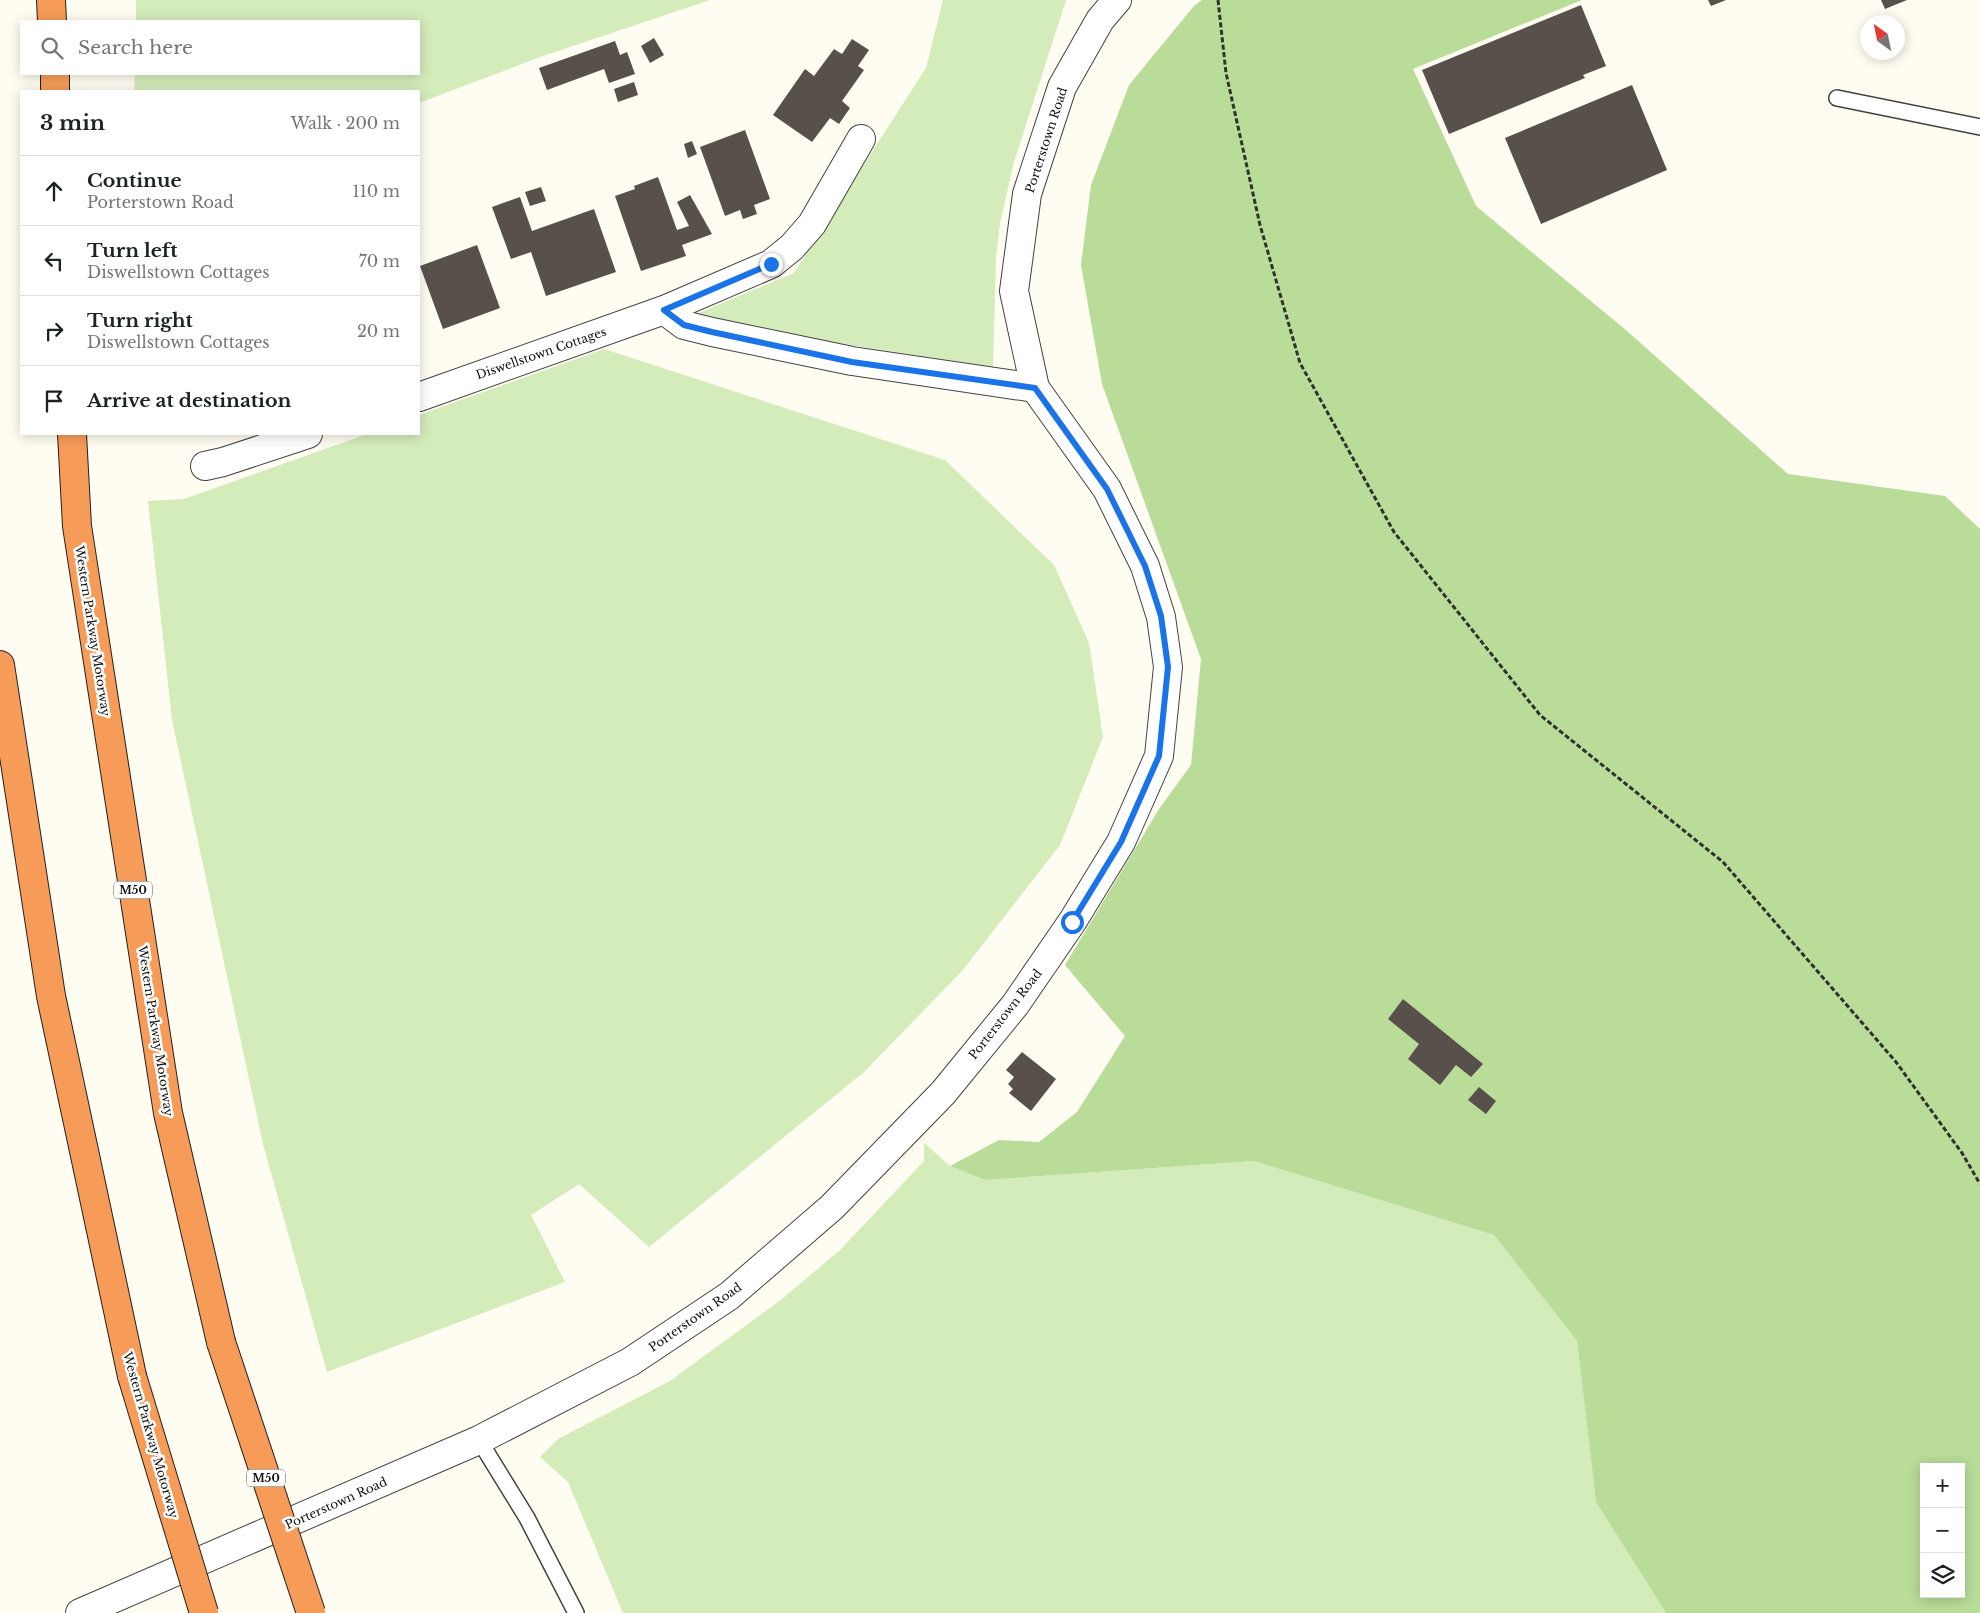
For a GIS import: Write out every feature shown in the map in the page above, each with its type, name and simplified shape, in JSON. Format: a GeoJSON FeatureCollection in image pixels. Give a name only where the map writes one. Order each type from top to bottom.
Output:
{"type":"FeatureCollection","features":[{"type":"Feature","properties":{"kind":"highway"},"geometry":{"type":"LineString","coordinates":[[51,0],[52,20]]}},
{"type":"Feature","properties":{"kind":"highway"},"geometry":{"type":"LineString","coordinates":[[55,75],[56,90]]}},
{"type":"Feature","properties":{"kind":"highway","name":"Western Parkway Motorway"},"geometry":{"type":"LineString","coordinates":[[72,435],[77,526],[168,1113],[221,1342],[312,1613]]}},
{"type":"Feature","properties":{"kind":"highway","name":"Western Parkway Motorway"},"geometry":{"type":"LineString","coordinates":[[0,665],[52,996],[132,1376],[204,1613]]}},
{"type":"Feature","properties":{"kind":"street","name":"Porterstown Road"},"geometry":{"type":"LineString","coordinates":[[80,1613],[135,1591],[479,1440],[630,1362],[729,1296],[832,1207],[943,1093],[1015,1005],[1072,922],[1121,842],[1159,756],[1168,667],[1161,616],[1145,566],[1107,489],[1035,388],[1014,292],[1027,194],[1062,87],[1100,20],[1117,0]]}},
{"type":"Feature","properties":{"kind":"street","name":"Diswellstown Cottages"},"geometry":{"type":"LineString","coordinates":[[420,396],[664,310],[771,264],[792,247],[812,224],[861,139]]}},
{"type":"Feature","properties":{"kind":"street"},"geometry":{"type":"LineString","coordinates":[[664,310],[684,325],[852,362],[1035,388]]}},
{"type":"Feature","properties":{"kind":"street"},"geometry":{"type":"LineString","coordinates":[[205,466],[223,462],[305,435]]}},
{"type":"Feature","properties":{"kind":"lane"},"geometry":{"type":"LineString","coordinates":[[1837,98],[1980,127]]}},
{"type":"Feature","properties":{"kind":"lane"},"geometry":{"type":"LineString","coordinates":[[479,1440],[528,1518],[576,1613]]}},
{"type":"Feature","properties":{"kind":"path"},"geometry":{"type":"LineString","coordinates":[[1218,0],[1226,73],[1260,225],[1300,363],[1394,532],[1540,715],[1723,862],[1896,1062],[1962,1153],[1980,1184]]}},
{"type":"Feature","properties":{"kind":"green space"},"geometry":{"type":"Polygon","coordinates":[[[136,0],[710,0],[540,57],[420,103],[420,90],[134,90],[135,75],[420,75],[420,20],[136,20],[136,0]]]}},
{"type":"Feature","properties":{"kind":"green space"},"geometry":{"type":"Polygon","coordinates":[[[943,0],[1066,0],[1014,162],[1000,223],[996,257],[993,367],[705,320],[694,315],[794,273],[926,68],[943,0]]]}},
{"type":"Feature","properties":{"kind":"green space"},"geometry":{"type":"Polygon","coordinates":[[[1202,0],[1582,0],[1413,69],[1476,206],[1627,331],[1788,474],[1945,496],[1980,529],[1980,1613],[1666,1613],[1596,1502],[1577,1341],[1494,1235],[1254,1161],[985,1180],[950,1166],[999,1140],[1039,1142],[1077,1112],[1125,1036],[1065,965],[1159,809],[1191,765],[1201,659],[1102,384],[1081,265],[1091,185],[1129,85],[1194,6],[1202,0]]]}},
{"type":"Feature","properties":{"kind":"green space"},"geometry":{"type":"Polygon","coordinates":[[[604,349],[945,460],[1054,565],[1089,643],[1103,737],[1060,845],[962,971],[864,1072],[649,1247],[579,1184],[531,1215],[565,1282],[327,1372],[263,1144],[172,720],[148,501],[184,499],[364,435],[420,435],[420,415],[604,349]]]}},
{"type":"Feature","properties":{"kind":"green space"},"geometry":{"type":"Polygon","coordinates":[[[924,1143],[950,1166],[985,1180],[1254,1161],[1494,1235],[1577,1341],[1596,1502],[1666,1613],[623,1613],[568,1482],[540,1457],[558,1439],[670,1381],[782,1299],[840,1250],[924,1161],[924,1143]]]}},
{"type":"Feature","properties":{"kind":"building"},"geometry":{"type":"Polygon","coordinates":[[[1708,0],[1726,0],[1711,6],[1708,0]]]}},
{"type":"Feature","properties":{"kind":"building"},"geometry":{"type":"Polygon","coordinates":[[[1881,0],[1907,0],[1885,9],[1881,0]]]}},
{"type":"Feature","properties":{"kind":"building"},"geometry":{"type":"Polygon","coordinates":[[[1581,5],[1606,66],[1583,75],[1585,78],[1449,134],[1422,70],[1581,5]]]}},
{"type":"Feature","properties":{"kind":"building"},"geometry":{"type":"Polygon","coordinates":[[[654,38],[664,55],[650,63],[641,46],[654,38]]]}},
{"type":"Feature","properties":{"kind":"building"},"geometry":{"type":"Polygon","coordinates":[[[852,39],[869,50],[858,66],[864,70],[842,101],[850,108],[839,124],[830,118],[812,142],[773,115],[805,69],[814,76],[834,49],[842,54],[852,39]]]}},
{"type":"Feature","properties":{"kind":"building"},"geometry":{"type":"Polygon","coordinates":[[[615,41],[620,55],[627,52],[635,74],[609,83],[604,69],[547,90],[539,68],[615,41]]]}},
{"type":"Feature","properties":{"kind":"building"},"geometry":{"type":"Polygon","coordinates":[[[634,82],[638,95],[618,102],[614,89],[634,82]]]}},
{"type":"Feature","properties":{"kind":"building"},"geometry":{"type":"Polygon","coordinates":[[[1632,85],[1667,170],[1541,224],[1505,138],[1632,85]]]}},
{"type":"Feature","properties":{"kind":"building"},"geometry":{"type":"Polygon","coordinates":[[[745,130],[770,199],[754,205],[757,214],[743,219],[740,210],[725,216],[700,147],[745,130]]]}},
{"type":"Feature","properties":{"kind":"building"},"geometry":{"type":"Polygon","coordinates":[[[692,141],[697,154],[688,158],[684,144],[692,141]]]}},
{"type":"Feature","properties":{"kind":"building"},"geometry":{"type":"Polygon","coordinates":[[[658,177],[677,230],[689,226],[677,202],[690,195],[712,234],[682,245],[686,256],[641,271],[615,196],[635,189],[634,186],[658,177]]]}},
{"type":"Feature","properties":{"kind":"building"},"geometry":{"type":"Polygon","coordinates":[[[541,187],[546,201],[530,206],[525,192],[541,187]]]}},
{"type":"Feature","properties":{"kind":"building"},"geometry":{"type":"Polygon","coordinates":[[[520,197],[532,231],[594,209],[616,272],[546,296],[531,252],[511,259],[492,207],[520,197]]]}},
{"type":"Feature","properties":{"kind":"building"},"geometry":{"type":"Polygon","coordinates":[[[477,245],[500,308],[443,329],[420,266],[477,245]]]}},
{"type":"Feature","properties":{"kind":"building"},"geometry":{"type":"Polygon","coordinates":[[[1403,999],[1483,1064],[1471,1077],[1456,1065],[1440,1085],[1408,1059],[1419,1044],[1388,1019],[1403,999]]]}},
{"type":"Feature","properties":{"kind":"building"},"geometry":{"type":"Polygon","coordinates":[[[1022,1052],[1056,1079],[1031,1111],[1009,1093],[1013,1089],[1008,1084],[1014,1077],[1006,1070],[1022,1052]]]}},
{"type":"Feature","properties":{"kind":"building"},"geometry":{"type":"Polygon","coordinates":[[[1479,1087],[1496,1101],[1486,1114],[1468,1100],[1479,1087]]]}},
{"type":"Feature","properties":{"kind":"route"},"geometry":{"type":"LineString","coordinates":[[771,264],[704,291],[664,310],[684,325],[852,362],[1035,388],[1107,489],[1145,566],[1161,616],[1168,667],[1159,756],[1121,842],[1072,922]]}}]}
